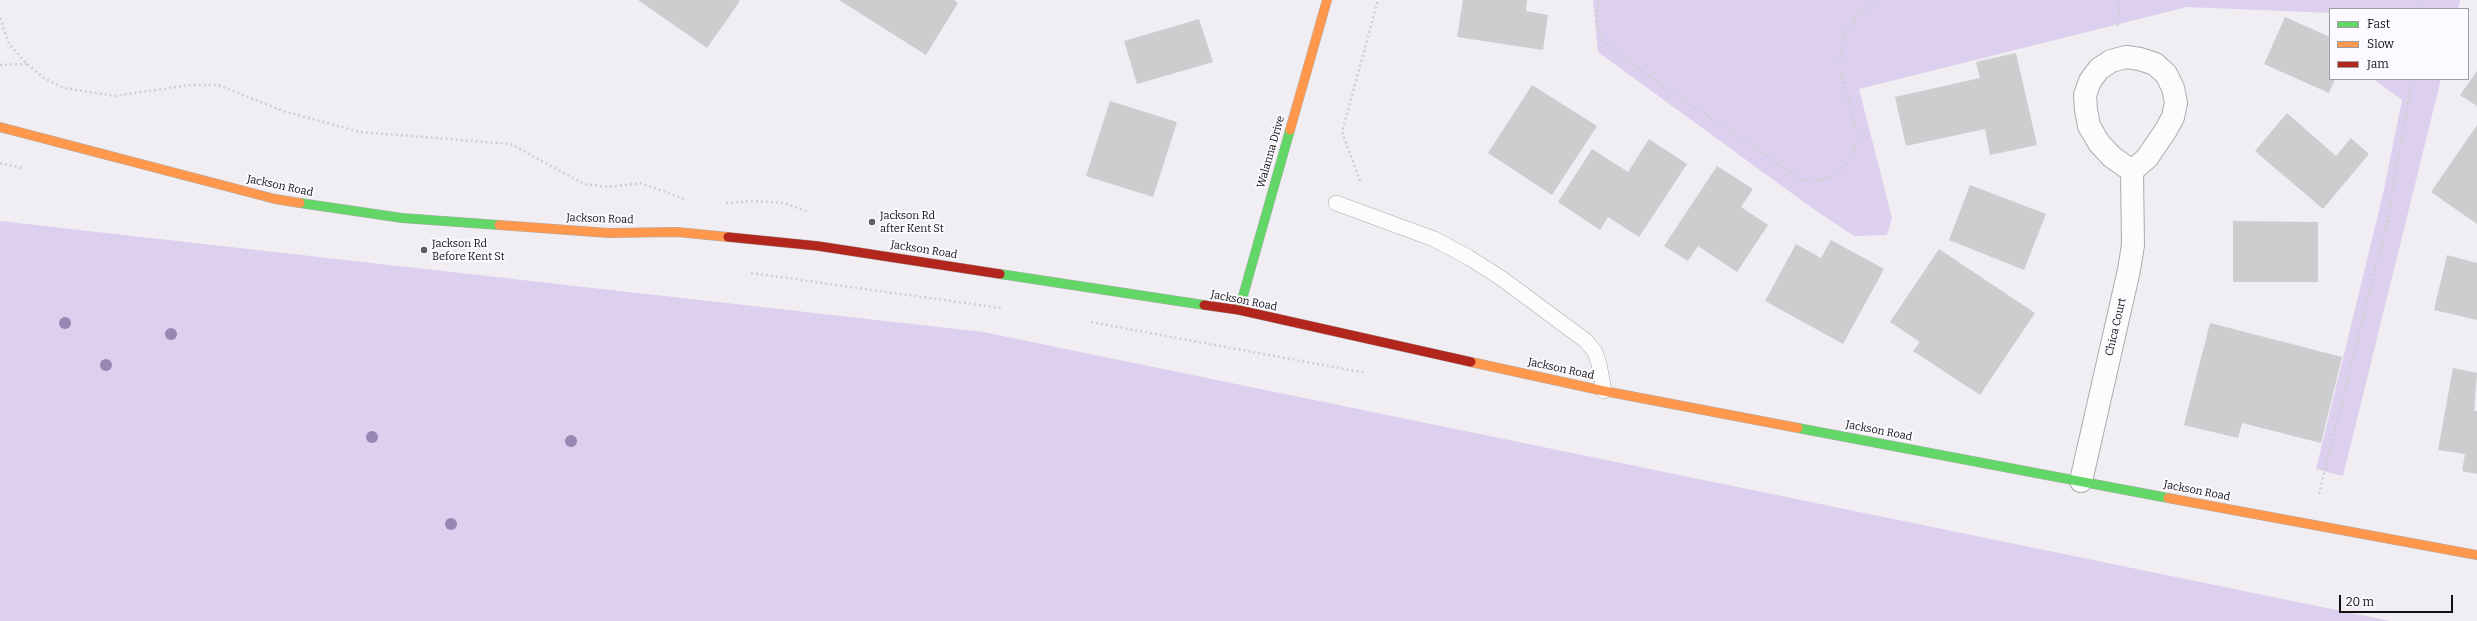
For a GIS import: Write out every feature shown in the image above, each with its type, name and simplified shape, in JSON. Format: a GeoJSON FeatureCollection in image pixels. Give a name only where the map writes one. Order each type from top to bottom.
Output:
{"type":"FeatureCollection","features":[{"type":"Feature","properties":{"kind":"street","name":"Walanna Drive"},"geometry":{"type":"LineString","coordinates":[[1238,310],[1327,0]]}},
{"type":"Feature","properties":{"kind":"street"},"geometry":{"type":"LineString","coordinates":[[2126,57],[2140,59],[2155,64],[2166,74],[2173,88],[2176,102],[2173,117],[2166,130],[2147,158],[2132,171],[2112,157],[2099,143],[2089,126],[2085,95],[2090,82],[2099,69],[2111,61],[2126,57]]}},
{"type":"Feature","properties":{"kind":"street","name":"Jackson Road"},"geometry":{"type":"LineString","coordinates":[[0,127],[275,199],[341,210],[402,218],[609,233],[677,232],[818,246],[1238,310],[1604,391],[2312,526],[2477,555]]}},
{"type":"Feature","properties":{"kind":"street","name":"Chica Court"},"geometry":{"type":"LineString","coordinates":[[2081,481],[2129,270],[2133,245],[2132,171]]}},
{"type":"Feature","properties":{"kind":"lane"},"geometry":{"type":"LineString","coordinates":[[1336,203],[1434,240],[1468,257],[1586,341],[1595,352],[1604,391]]}},
{"type":"Feature","properties":{"kind":"path"},"geometry":{"type":"LineString","coordinates":[[1373,216],[1342,132],[1378,0]]}},
{"type":"Feature","properties":{"kind":"path"},"geometry":{"type":"LineString","coordinates":[[1598,0],[1597,26],[1602,40],[1614,52],[1802,180],[1815,181],[1837,175],[1853,156],[1856,135],[1840,68],[1840,52],[1847,30],[1856,16],[1881,0]]}},
{"type":"Feature","properties":{"kind":"path"},"geometry":{"type":"LineString","coordinates":[[0,18],[10,44],[27,64],[44,78],[64,88],[115,96],[189,85],[218,85],[283,111],[360,132],[511,144],[584,184],[609,187],[640,183],[694,201]]}},
{"type":"Feature","properties":{"kind":"path"},"geometry":{"type":"LineString","coordinates":[[0,65],[27,64]]}},
{"type":"Feature","properties":{"kind":"path"},"geometry":{"type":"LineString","coordinates":[[2312,526],[2388,218],[2412,80]]}},
{"type":"Feature","properties":{"kind":"path"},"geometry":{"type":"LineString","coordinates":[[0,163],[24,168]]}},
{"type":"Feature","properties":{"kind":"path"},"geometry":{"type":"LineString","coordinates":[[724,204],[753,201],[784,203],[813,213]]}},
{"type":"Feature","properties":{"kind":"path"},"geometry":{"type":"LineString","coordinates":[[746,272],[1004,308]]}},
{"type":"Feature","properties":{"kind":"path"},"geometry":{"type":"LineString","coordinates":[[1090,322],[1370,373]]}},
{"type":"Feature","properties":{"kind":"shaded area"},"geometry":{"type":"Polygon","coordinates":[[[1593,0],[2460,0],[2458,8],[2329,8],[2329,13],[2187,7],[1859,89],[1892,218],[1887,235],[1854,236],[1812,208],[1598,52],[1593,0]]]}},
{"type":"Feature","properties":{"kind":"shaded area"},"geometry":{"type":"Polygon","coordinates":[[[2374,80],[2441,80],[2343,476],[2316,469],[2383,194],[2402,100],[2374,80]]]}},
{"type":"Feature","properties":{"kind":"shaded area"},"geometry":{"type":"Polygon","coordinates":[[[0,221],[983,332],[2390,621],[0,621],[0,221]]]}},
{"type":"Feature","properties":{"kind":"building"},"geometry":{"type":"Polygon","coordinates":[[[638,0],[738,0],[740,1],[707,48],[638,0]]]}},
{"type":"Feature","properties":{"kind":"building"},"geometry":{"type":"Polygon","coordinates":[[[839,0],[954,0],[958,3],[926,55],[839,0]]]}},
{"type":"Feature","properties":{"kind":"building"},"geometry":{"type":"Polygon","coordinates":[[[1463,0],[1527,0],[1526,11],[1548,15],[1543,50],[1457,37],[1463,0]]]}},
{"type":"Feature","properties":{"kind":"building"},"geometry":{"type":"Polygon","coordinates":[[[2285,17],[2329,37],[2329,80],[2335,80],[2329,93],[2264,64],[2285,17]]]}},
{"type":"Feature","properties":{"kind":"building"},"geometry":{"type":"Polygon","coordinates":[[[1199,19],[1213,62],[1137,84],[1124,41],[1199,19]]]}},
{"type":"Feature","properties":{"kind":"building"},"geometry":{"type":"Polygon","coordinates":[[[2016,53],[2037,145],[1990,155],[1985,129],[1906,146],[1895,97],[1980,78],[1976,62],[2016,53]]]}},
{"type":"Feature","properties":{"kind":"building"},"geometry":{"type":"Polygon","coordinates":[[[2477,71],[2477,106],[2460,95],[2477,71]]]}},
{"type":"Feature","properties":{"kind":"building"},"geometry":{"type":"Polygon","coordinates":[[[1532,85],[1597,126],[1552,195],[1488,153],[1532,85]]]}},
{"type":"Feature","properties":{"kind":"building"},"geometry":{"type":"Polygon","coordinates":[[[1110,101],[1177,122],[1153,197],[1086,176],[1110,101]]]}},
{"type":"Feature","properties":{"kind":"building"},"geometry":{"type":"Polygon","coordinates":[[[2287,113],[2336,156],[2351,138],[2369,154],[2323,209],[2255,151],[2287,113]]]}},
{"type":"Feature","properties":{"kind":"building"},"geometry":{"type":"Polygon","coordinates":[[[2477,125],[2477,224],[2431,192],[2477,125]]]}},
{"type":"Feature","properties":{"kind":"building"},"geometry":{"type":"Polygon","coordinates":[[[1649,139],[1687,164],[1639,237],[1608,217],[1600,230],[1558,202],[1592,149],[1628,172],[1649,139]]]}},
{"type":"Feature","properties":{"kind":"building"},"geometry":{"type":"Polygon","coordinates":[[[1717,166],[1753,189],[1741,207],[1768,225],[1737,272],[1698,246],[1688,261],[1664,246],[1717,166]]]}},
{"type":"Feature","properties":{"kind":"building"},"geometry":{"type":"Polygon","coordinates":[[[1970,185],[2046,214],[2024,270],[1949,240],[1970,185]]]}},
{"type":"Feature","properties":{"kind":"building"},"geometry":{"type":"Polygon","coordinates":[[[2233,221],[2318,222],[2318,282],[2233,282],[2233,221]]]}},
{"type":"Feature","properties":{"kind":"building"},"geometry":{"type":"Polygon","coordinates":[[[1831,240],[1884,269],[1843,344],[1765,301],[1796,244],[1821,258],[1831,240]]]}},
{"type":"Feature","properties":{"kind":"building"},"geometry":{"type":"Polygon","coordinates":[[[1939,249],[2035,313],[1980,395],[1913,351],[1920,342],[1890,322],[1939,249]]]}},
{"type":"Feature","properties":{"kind":"building"},"geometry":{"type":"Polygon","coordinates":[[[2447,255],[2477,263],[2477,320],[2434,310],[2447,255]]]}},
{"type":"Feature","properties":{"kind":"building"},"geometry":{"type":"Polygon","coordinates":[[[2210,323],[2342,357],[2321,443],[2242,423],[2238,438],[2184,425],[2210,323]]]}},
{"type":"Feature","properties":{"kind":"building"},"geometry":{"type":"Polygon","coordinates":[[[2453,368],[2477,373],[2474,411],[2477,411],[2477,474],[2462,471],[2465,454],[2438,450],[2453,368]]]}},
{"type":"Feature","properties":{"kind":"traffic: fast"},"geometry":{"type":"LineString","coordinates":[[1239,310],[1290,130]]}},
{"type":"Feature","properties":{"kind":"traffic: fast"},"geometry":{"type":"LineString","coordinates":[[300,203],[402,218],[499,225]]}},
{"type":"Feature","properties":{"kind":"traffic: fast"},"geometry":{"type":"LineString","coordinates":[[1000,274],[1204,305]]}},
{"type":"Feature","properties":{"kind":"traffic: fast"},"geometry":{"type":"LineString","coordinates":[[1798,428],[2168,498]]}},
{"type":"Feature","properties":{"kind":"traffic: slow"},"geometry":{"type":"LineString","coordinates":[[1290,130],[1327,0]]}},
{"type":"Feature","properties":{"kind":"traffic: slow"},"geometry":{"type":"LineString","coordinates":[[0,127],[275,199],[300,203]]}},
{"type":"Feature","properties":{"kind":"traffic: slow"},"geometry":{"type":"LineString","coordinates":[[499,225],[609,233],[677,232],[728,237]]}},
{"type":"Feature","properties":{"kind":"traffic: slow"},"geometry":{"type":"LineString","coordinates":[[1471,362],[1604,391],[1798,428]]}},
{"type":"Feature","properties":{"kind":"traffic: slow"},"geometry":{"type":"LineString","coordinates":[[2168,498],[2477,555]]}},
{"type":"Feature","properties":{"kind":"traffic: jam"},"geometry":{"type":"LineString","coordinates":[[728,237],[818,246],[1000,274]]}},
{"type":"Feature","properties":{"kind":"traffic: jam"},"geometry":{"type":"LineString","coordinates":[[1204,305],[1239,310],[1471,362]]}},
{"type":"Feature","properties":{"kind":"place","name":"Jackson Rd after Kent St"},"geometry":{"type":"Point","coordinates":[872,222]}},
{"type":"Feature","properties":{"kind":"place","name":"Jackson Rd Before Kent St"},"geometry":{"type":"Point","coordinates":[424,250]}}]}
